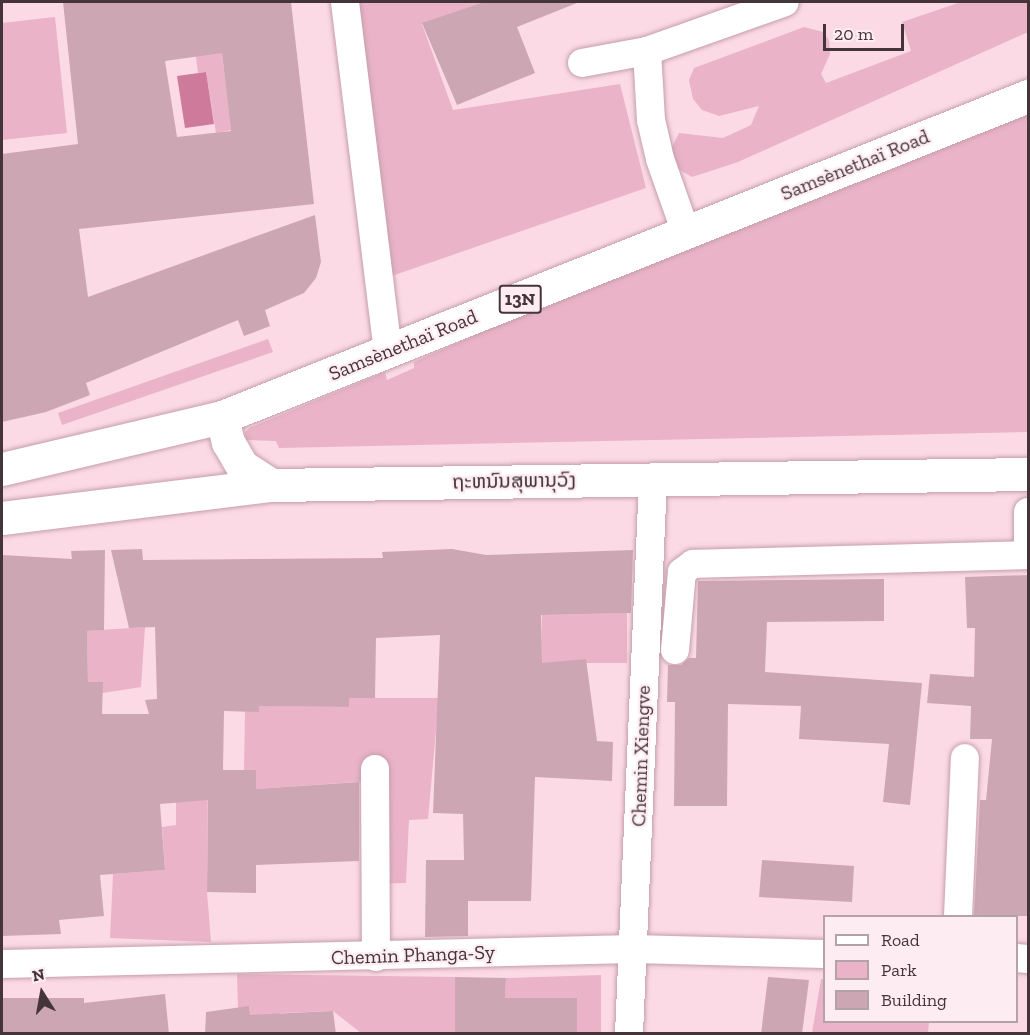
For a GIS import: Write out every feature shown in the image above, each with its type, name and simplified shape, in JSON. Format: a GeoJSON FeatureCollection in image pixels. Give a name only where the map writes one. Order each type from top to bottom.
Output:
{"type":"FeatureCollection","features":[{"type":"Feature","properties":{"kind":"highway","name":"Samsènethaï Road"},"geometry":{"type":"LineString","coordinates":[[2,469],[222,417],[1029,96]]}},
{"type":"Feature","properties":{"kind":"highway"},"geometry":{"type":"LineString","coordinates":[[222,417],[228,442],[242,466],[271,485]]}},
{"type":"Feature","properties":{"kind":"highway","name":"ຖະຫນົນສຸພານຸວົງ"},"geometry":{"type":"LineString","coordinates":[[2,518],[271,485],[1029,474]]}},
{"type":"Feature","properties":{"kind":"street"},"geometry":{"type":"LineString","coordinates":[[345,2],[388,352]]}},
{"type":"Feature","properties":{"kind":"street"},"geometry":{"type":"LineString","coordinates":[[582,63],[647,51],[785,2]]}},
{"type":"Feature","properties":{"kind":"street"},"geometry":{"type":"LineString","coordinates":[[647,51],[651,120],[660,159],[686,233]]}},
{"type":"Feature","properties":{"kind":"street","name":"Chemin Xiengve"},"geometry":{"type":"LineString","coordinates":[[629,1034],[653,479]]}},
{"type":"Feature","properties":{"kind":"street"},"geometry":{"type":"LineString","coordinates":[[675,650],[682,572],[693,564],[1028,555],[1029,512]]}},
{"type":"Feature","properties":{"kind":"street"},"geometry":{"type":"LineString","coordinates":[[958,915],[965,758]]}},
{"type":"Feature","properties":{"kind":"street"},"geometry":{"type":"LineString","coordinates":[[375,769],[376,957]]}},
{"type":"Feature","properties":{"kind":"street","name":"Chemin Phanga-Sy"},"geometry":{"type":"LineString","coordinates":[[2,964],[376,957],[633,949],[823,954]]}},
{"type":"Feature","properties":{"kind":"green space"},"geometry":{"type":"Polygon","coordinates":[[[200,2],[216,2],[231,130],[216,133],[206,72],[198,73],[195,50],[205,48],[200,2]]]}},
{"type":"Feature","properties":{"kind":"green space"},"geometry":{"type":"Polygon","coordinates":[[[346,2],[484,2],[422,24],[453,110],[620,84],[646,188],[386,278],[346,2]]]}},
{"type":"Feature","properties":{"kind":"green space"},"geometry":{"type":"Polygon","coordinates":[[[961,2],[1028,2],[1028,32],[738,162],[692,177],[665,161],[679,133],[723,138],[751,125],[759,106],[719,116],[702,110],[693,99],[689,80],[694,68],[804,27],[823,32],[829,40],[830,54],[821,74],[826,83],[911,51],[902,22],[961,2]]]}},
{"type":"Feature","properties":{"kind":"green space"},"geometry":{"type":"Polygon","coordinates":[[[55,17],[67,133],[2,140],[2,23],[55,17]]]}},
{"type":"Feature","properties":{"kind":"green space"},"geometry":{"type":"Polygon","coordinates":[[[1028,94],[1028,432],[279,448],[276,441],[246,440],[245,433],[249,428],[385,372],[387,380],[414,368],[414,362],[1028,94]]]}},
{"type":"Feature","properties":{"kind":"green space"},"geometry":{"type":"Polygon","coordinates":[[[268,339],[273,352],[62,425],[58,413],[268,339]]]}},
{"type":"Feature","properties":{"kind":"green space"},"geometry":{"type":"Polygon","coordinates":[[[627,613],[627,663],[541,663],[542,615],[627,613]]]}},
{"type":"Feature","properties":{"kind":"green space"},"geometry":{"type":"Polygon","coordinates":[[[145,627],[141,687],[103,693],[88,682],[87,631],[145,627]]]}},
{"type":"Feature","properties":{"kind":"green space"},"geometry":{"type":"Polygon","coordinates":[[[349,698],[439,698],[428,819],[409,820],[406,883],[368,884],[370,781],[256,789],[256,771],[244,770],[245,711],[259,712],[259,701],[278,706],[348,707],[349,698]]]}},
{"type":"Feature","properties":{"kind":"green space"},"geometry":{"type":"Polygon","coordinates":[[[176,766],[208,770],[207,892],[211,942],[110,938],[113,874],[165,870],[162,827],[176,825],[176,766]]]}},
{"type":"Feature","properties":{"kind":"green space"},"geometry":{"type":"Polygon","coordinates":[[[237,974],[455,977],[455,1033],[361,1033],[333,1011],[281,1013],[252,1033],[249,1007],[238,1008],[237,974]]]}},
{"type":"Feature","properties":{"kind":"green space"},"geometry":{"type":"Polygon","coordinates":[[[601,975],[601,1033],[577,1033],[577,998],[505,998],[506,978],[601,975]]]}},
{"type":"Feature","properties":{"kind":"green space"},"geometry":{"type":"Polygon","coordinates":[[[821,979],[823,979],[823,1023],[929,1023],[928,1033],[812,1033],[821,979]]]}},
{"type":"Feature","properties":{"kind":"shaded area"},"geometry":{"type":"Polygon","coordinates":[[[206,72],[214,124],[185,128],[177,76],[206,72]]]}},
{"type":"Feature","properties":{"kind":"building"},"geometry":{"type":"Polygon","coordinates":[[[63,2],[291,2],[314,204],[79,229],[88,297],[315,215],[321,262],[316,278],[304,293],[265,310],[270,326],[244,336],[238,320],[86,383],[90,395],[46,412],[2,422],[2,154],[78,144],[63,2]],[[222,53],[165,61],[177,137],[231,131],[222,53]]]}},
{"type":"Feature","properties":{"kind":"building"},"geometry":{"type":"Polygon","coordinates":[[[484,2],[577,3],[517,27],[535,73],[457,105],[422,23],[484,2]]]}},
{"type":"Feature","properties":{"kind":"building"},"geometry":{"type":"Polygon","coordinates":[[[142,549],[143,560],[383,558],[382,552],[452,549],[486,555],[633,550],[631,613],[541,615],[542,663],[586,659],[597,741],[613,742],[612,781],[535,777],[531,901],[468,901],[468,936],[425,937],[426,860],[464,860],[463,814],[433,813],[440,635],[376,638],[375,698],[349,698],[349,707],[259,706],[259,712],[224,711],[223,770],[256,770],[256,789],[359,782],[359,861],[256,865],[256,893],[207,892],[208,800],[160,804],[165,870],[100,875],[104,916],[59,920],[61,934],[2,936],[2,555],[72,559],[71,551],[105,550],[104,630],[87,631],[88,682],[103,682],[102,714],[149,714],[145,700],[157,699],[155,627],[129,628],[111,550],[142,549]]]}},
{"type":"Feature","properties":{"kind":"building"},"geometry":{"type":"Polygon","coordinates":[[[1029,575],[1029,916],[974,915],[980,800],[986,800],[992,739],[970,739],[971,706],[927,703],[930,674],[974,677],[975,628],[967,628],[965,577],[1029,575]]]}},
{"type":"Feature","properties":{"kind":"building"},"geometry":{"type":"Polygon","coordinates":[[[884,579],[884,621],[767,622],[765,672],[922,683],[910,805],[883,802],[889,744],[799,739],[801,706],[728,704],[727,806],[674,806],[675,702],[667,702],[668,665],[681,665],[689,658],[696,658],[698,581],[884,579]]]}},
{"type":"Feature","properties":{"kind":"building"},"geometry":{"type":"Polygon","coordinates":[[[762,860],[854,866],[852,902],[759,897],[762,860]]]}},
{"type":"Feature","properties":{"kind":"building"},"geometry":{"type":"Polygon","coordinates":[[[455,977],[506,978],[505,998],[577,998],[577,1034],[455,1034],[455,977]]]}},
{"type":"Feature","properties":{"kind":"building"},"geometry":{"type":"Polygon","coordinates":[[[768,977],[809,980],[802,1034],[761,1034],[768,977]]]}},
{"type":"Feature","properties":{"kind":"building"},"geometry":{"type":"Polygon","coordinates":[[[165,994],[169,1034],[2,1034],[2,998],[84,998],[84,1003],[165,994]]]}},
{"type":"Feature","properties":{"kind":"building"},"geometry":{"type":"Polygon","coordinates":[[[249,1006],[250,1015],[333,1011],[336,1034],[205,1034],[206,1012],[249,1006]]]}}]}
